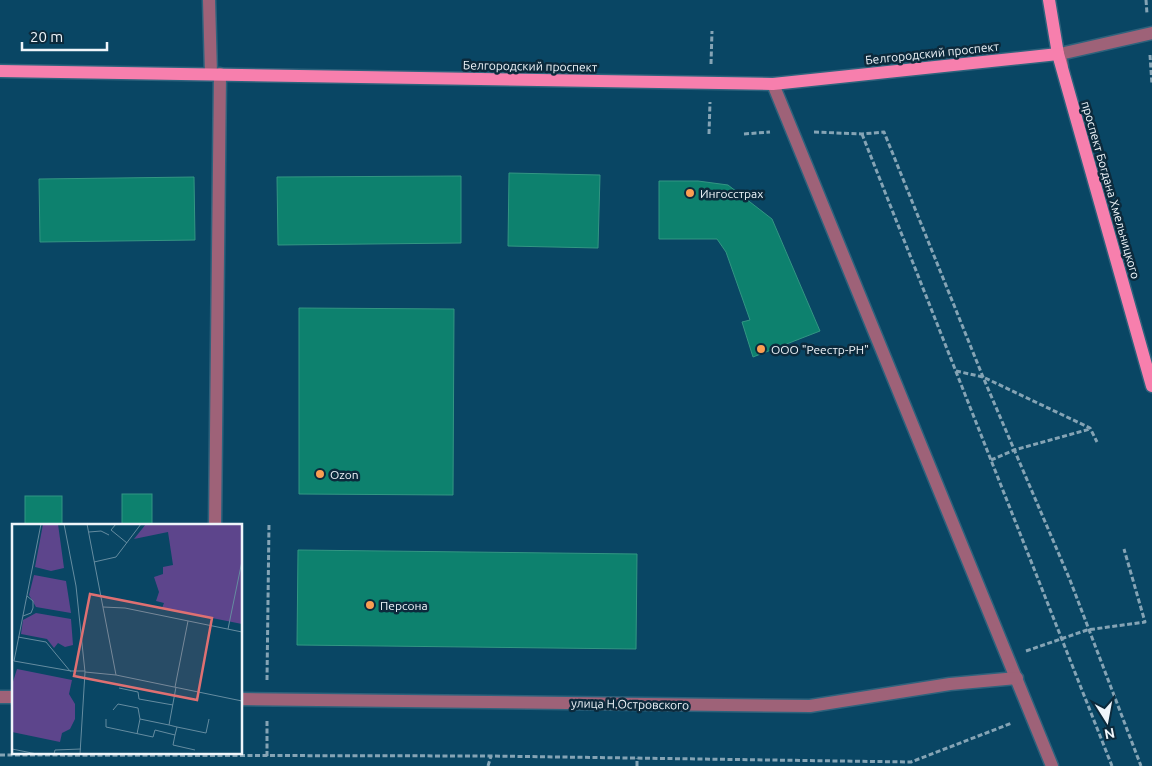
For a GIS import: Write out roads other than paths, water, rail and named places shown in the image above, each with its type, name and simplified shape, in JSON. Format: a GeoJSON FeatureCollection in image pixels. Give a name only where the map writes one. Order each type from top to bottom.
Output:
{"type":"FeatureCollection","features":[{"type":"Feature","properties":{"kind":"main road","name":"проспект Богдана Хмельницкого"},"geometry":{"type":"LineString","coordinates":[[1049,0],[1066,84],[1152,386]]}},
{"type":"Feature","properties":{"kind":"main road","name":"Белгородский проспект"},"geometry":{"type":"LineString","coordinates":[[0,71],[773,84],[1059,54]]}},
{"type":"Feature","properties":{"kind":"street"},"geometry":{"type":"LineString","coordinates":[[209,0],[215,74],[215,524]]}},
{"type":"Feature","properties":{"kind":"street"},"geometry":{"type":"LineString","coordinates":[[1059,54],[1152,33]]}},
{"type":"Feature","properties":{"kind":"street"},"geometry":{"type":"LineString","coordinates":[[773,84],[1052,766]]}},
{"type":"Feature","properties":{"kind":"street","name":"улица Н.Островского"},"geometry":{"type":"LineString","coordinates":[[242,700],[810,706],[950,684],[1017,678]]}},
{"type":"Feature","properties":{"kind":"place","name":"Ингосстрах"},"geometry":{"type":"Point","coordinates":[690,193]}},
{"type":"Feature","properties":{"kind":"place","name":"ООО \"Реестр-РН\""},"geometry":{"type":"Point","coordinates":[761,349]}},
{"type":"Feature","properties":{"kind":"place","name":"Ozon"},"geometry":{"type":"Point","coordinates":[320,474]}},
{"type":"Feature","properties":{"kind":"place","name":"Персона"},"geometry":{"type":"Point","coordinates":[370,605]}}]}
